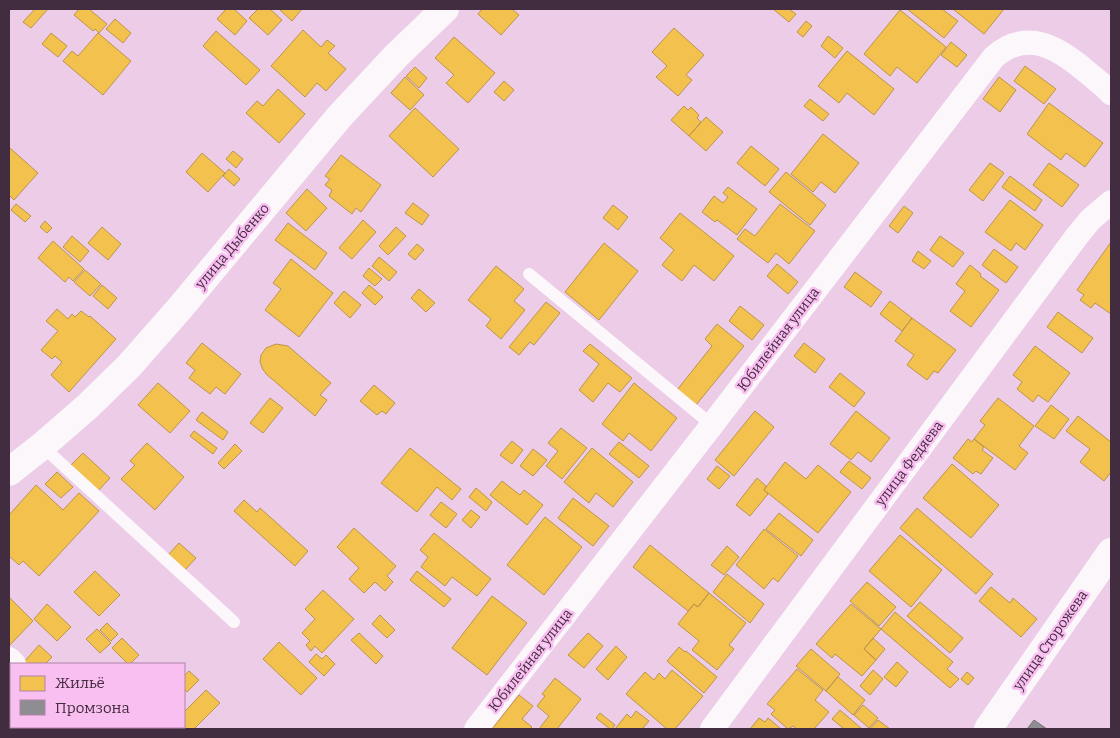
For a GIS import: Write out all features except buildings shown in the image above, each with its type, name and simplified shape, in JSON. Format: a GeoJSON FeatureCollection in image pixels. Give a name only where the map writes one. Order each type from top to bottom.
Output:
{"type":"FeatureCollection","features":[{"type":"Feature","properties":{"kind":"main road","name":"улица Дыбенко"},"geometry":{"type":"LineString","coordinates":[[9,472],[88,406],[129,366],[180,308],[339,117],[396,56],[445,9]]}},
{"type":"Feature","properties":{"kind":"main road","name":"улица Сторожева"},"geometry":{"type":"LineString","coordinates":[[988,729],[1111,552]]}},
{"type":"Feature","properties":{"kind":"street","name":"Юбилейная улица"},"geometry":{"type":"LineString","coordinates":[[476,729],[998,54],[1002,50],[1016,44],[1034,42],[1053,48],[1072,59],[1111,93]]}},
{"type":"Feature","properties":{"kind":"street","name":"улица Федяева"},"geometry":{"type":"LineString","coordinates":[[712,729],[1077,236],[1090,220],[1111,202]]}},
{"type":"Feature","properties":{"kind":"lane"},"geometry":{"type":"LineString","coordinates":[[529,274],[712,425]]}},
{"type":"Feature","properties":{"kind":"lane"},"geometry":{"type":"LineString","coordinates":[[42,446],[234,622]]}}]}
